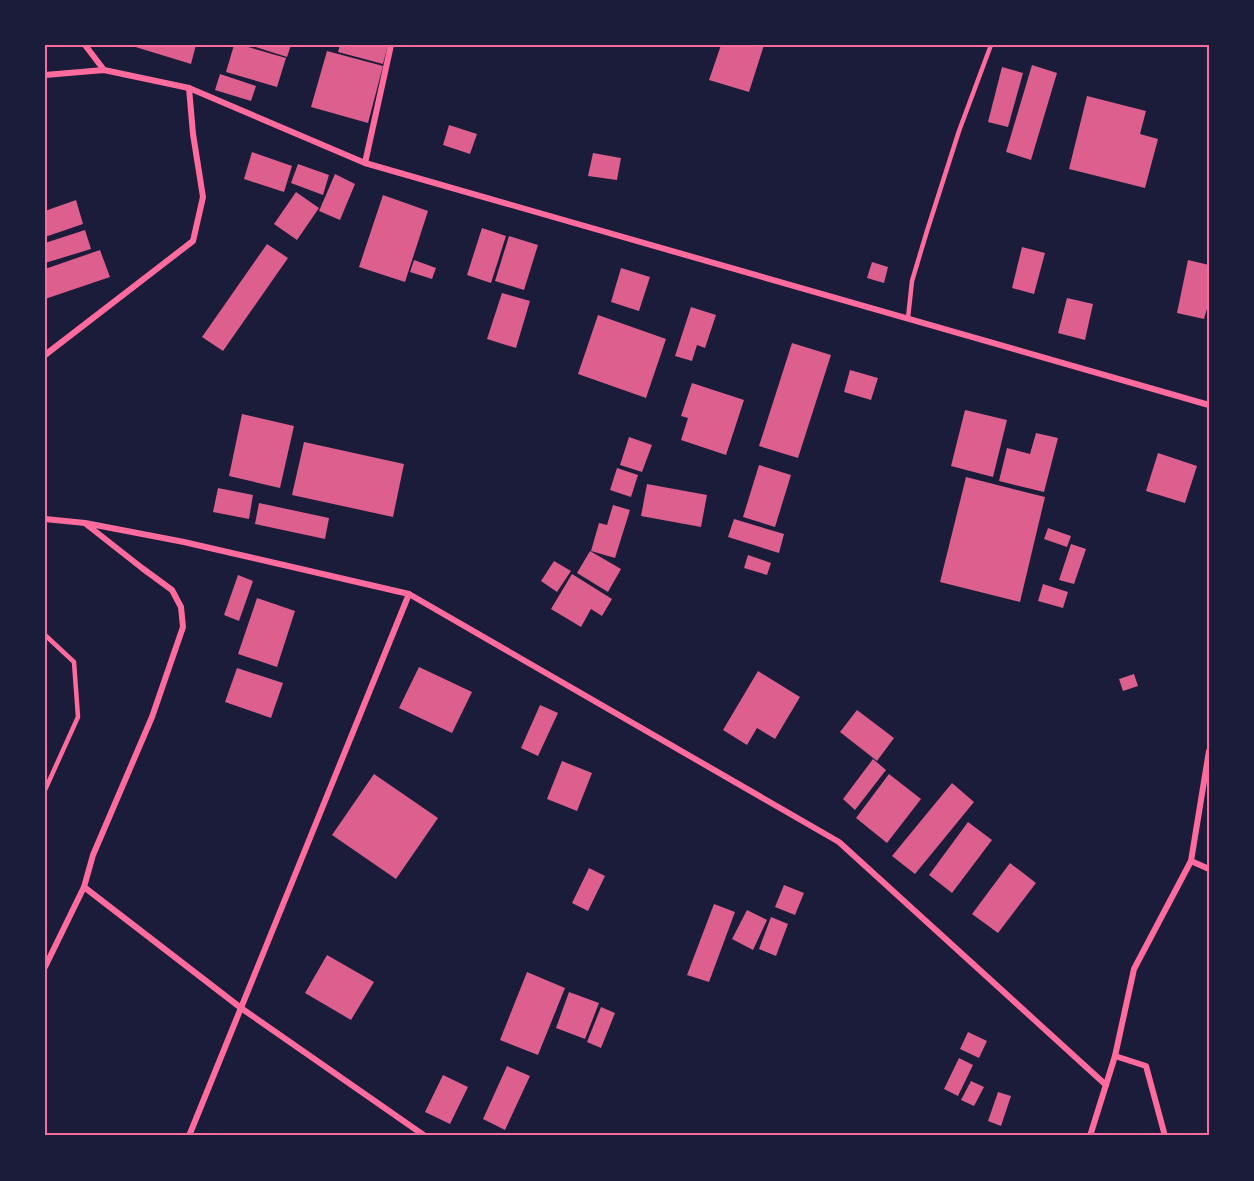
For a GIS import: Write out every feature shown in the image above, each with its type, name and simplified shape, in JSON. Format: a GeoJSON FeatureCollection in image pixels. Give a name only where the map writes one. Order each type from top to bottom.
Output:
{"type":"FeatureCollection","features":[{"type":"Feature","properties":{"kind":"street"},"geometry":{"type":"LineString","coordinates":[[85,45],[104,70]]}},
{"type":"Feature","properties":{"kind":"street"},"geometry":{"type":"LineString","coordinates":[[365,163],[391,45]]}},
{"type":"Feature","properties":{"kind":"street"},"geometry":{"type":"LineString","coordinates":[[45,75],[104,70],[189,88],[365,163],[1209,405]]}},
{"type":"Feature","properties":{"kind":"street"},"geometry":{"type":"LineString","coordinates":[[45,355],[193,241],[203,197],[193,134],[189,88]]}},
{"type":"Feature","properties":{"kind":"street"},"geometry":{"type":"LineString","coordinates":[[45,519],[184,542],[409,594],[839,842],[1106,1085]]}},
{"type":"Feature","properties":{"kind":"street"},"geometry":{"type":"LineString","coordinates":[[45,967],[84,887],[93,855],[152,717],[183,627],[182,607],[172,590],[85,524]]}},
{"type":"Feature","properties":{"kind":"street"},"geometry":{"type":"LineString","coordinates":[[189,1136],[409,594]]}},
{"type":"Feature","properties":{"kind":"street"},"geometry":{"type":"LineString","coordinates":[[1090,1136],[1115,1056],[1134,969],[1191,861],[1209,751]]}},
{"type":"Feature","properties":{"kind":"street"},"geometry":{"type":"LineString","coordinates":[[1191,861],[1209,869]]}},
{"type":"Feature","properties":{"kind":"street"},"geometry":{"type":"LineString","coordinates":[[84,887],[241,1008],[425,1136]]}},
{"type":"Feature","properties":{"kind":"street"},"geometry":{"type":"LineString","coordinates":[[1115,1056],[1146,1066],[1165,1136]]}},
{"type":"Feature","properties":{"kind":"lane"},"geometry":{"type":"LineString","coordinates":[[908,318],[912,281],[927,231],[958,131],[991,45]]}},
{"type":"Feature","properties":{"kind":"lane"},"geometry":{"type":"LineString","coordinates":[[45,635],[74,662],[78,717],[45,790]]}},
{"type":"Feature","properties":{"kind":"building"},"geometry":{"type":"Polygon","coordinates":[[[129,45],[196,45],[191,64],[129,45]]]}},
{"type":"Feature","properties":{"kind":"building"},"geometry":{"type":"Polygon","coordinates":[[[234,45],[286,58],[277,87],[226,72],[234,45]]]}},
{"type":"Feature","properties":{"kind":"building"},"geometry":{"type":"Polygon","coordinates":[[[249,45],[291,45],[287,57],[249,45]]]}},
{"type":"Feature","properties":{"kind":"building"},"geometry":{"type":"Polygon","coordinates":[[[340,45],[388,45],[383,64],[338,52],[340,45]]]}},
{"type":"Feature","properties":{"kind":"building"},"geometry":{"type":"Polygon","coordinates":[[[721,45],[764,45],[749,92],[709,80],[721,45]]]}},
{"type":"Feature","properties":{"kind":"building"},"geometry":{"type":"Polygon","coordinates":[[[327,51],[383,66],[368,123],[311,107],[327,51]]]}},
{"type":"Feature","properties":{"kind":"building"},"geometry":{"type":"Polygon","coordinates":[[[1032,65],[1057,73],[1031,160],[1006,152],[1032,65]]]}},
{"type":"Feature","properties":{"kind":"building"},"geometry":{"type":"Polygon","coordinates":[[[1002,67],[1023,73],[1008,127],[988,122],[1002,67]]]}},
{"type":"Feature","properties":{"kind":"building"},"geometry":{"type":"Polygon","coordinates":[[[220,74],[256,86],[251,101],[215,90],[220,74]]]}},
{"type":"Feature","properties":{"kind":"building"},"geometry":{"type":"Polygon","coordinates":[[[1087,96],[1146,111],[1140,134],[1158,139],[1145,188],[1069,169],[1087,96]]]}},
{"type":"Feature","properties":{"kind":"building"},"geometry":{"type":"Polygon","coordinates":[[[449,125],[477,134],[470,154],[443,145],[449,125]]]}},
{"type":"Feature","properties":{"kind":"building"},"geometry":{"type":"Polygon","coordinates":[[[252,152],[292,166],[284,192],[244,179],[252,152]]]}},
{"type":"Feature","properties":{"kind":"building"},"geometry":{"type":"Polygon","coordinates":[[[593,153],[621,158],[617,180],[588,176],[593,153]]]}},
{"type":"Feature","properties":{"kind":"building"},"geometry":{"type":"Polygon","coordinates":[[[298,164],[329,175],[323,195],[291,183],[298,164]]]}},
{"type":"Feature","properties":{"kind":"building"},"geometry":{"type":"Polygon","coordinates":[[[335,174],[355,184],[340,220],[319,211],[335,174]]]}},
{"type":"Feature","properties":{"kind":"building"},"geometry":{"type":"Polygon","coordinates":[[[296,192],[319,208],[297,240],[274,224],[296,192]]]}},
{"type":"Feature","properties":{"kind":"building"},"geometry":{"type":"Polygon","coordinates":[[[383,195],[428,211],[405,282],[359,267],[383,195]]]}},
{"type":"Feature","properties":{"kind":"building"},"geometry":{"type":"Polygon","coordinates":[[[76,200],[83,224],[45,237],[45,211],[76,200]]]}},
{"type":"Feature","properties":{"kind":"building"},"geometry":{"type":"Polygon","coordinates":[[[482,228],[506,236],[491,283],[467,275],[482,228]]]}},
{"type":"Feature","properties":{"kind":"building"},"geometry":{"type":"Polygon","coordinates":[[[85,230],[91,249],[45,263],[45,243],[85,230]]]}},
{"type":"Feature","properties":{"kind":"building"},"geometry":{"type":"Polygon","coordinates":[[[509,236],[538,245],[524,290],[495,281],[509,236]]]}},
{"type":"Feature","properties":{"kind":"building"},"geometry":{"type":"Polygon","coordinates":[[[267,244],[288,258],[223,351],[202,337],[267,244]]]}},
{"type":"Feature","properties":{"kind":"building"},"geometry":{"type":"Polygon","coordinates":[[[1022,247],[1045,253],[1034,294],[1012,288],[1022,247]]]}},
{"type":"Feature","properties":{"kind":"building"},"geometry":{"type":"Polygon","coordinates":[[[100,250],[110,277],[45,299],[45,269],[100,250]]]}},
{"type":"Feature","properties":{"kind":"building"},"geometry":{"type":"Polygon","coordinates":[[[414,260],[436,268],[432,279],[410,272],[414,260]]]}},
{"type":"Feature","properties":{"kind":"building"},"geometry":{"type":"Polygon","coordinates":[[[1188,260],[1209,265],[1209,302],[1204,319],[1177,313],[1188,260]]]}},
{"type":"Feature","properties":{"kind":"building"},"geometry":{"type":"Polygon","coordinates":[[[872,262],[888,267],[884,283],[867,278],[872,262]]]}},
{"type":"Feature","properties":{"kind":"building"},"geometry":{"type":"Polygon","coordinates":[[[621,268],[650,277],[639,311],[611,302],[621,268]]]}},
{"type":"Feature","properties":{"kind":"building"},"geometry":{"type":"Polygon","coordinates":[[[502,293],[530,301],[516,348],[487,339],[502,293]]]}},
{"type":"Feature","properties":{"kind":"building"},"geometry":{"type":"Polygon","coordinates":[[[1067,298],[1093,304],[1085,340],[1058,333],[1067,298]]]}},
{"type":"Feature","properties":{"kind":"building"},"geometry":{"type":"Polygon","coordinates":[[[691,307],[716,315],[705,348],[697,345],[692,361],[675,356],[691,307]]]}},
{"type":"Feature","properties":{"kind":"building"},"geometry":{"type":"Polygon","coordinates":[[[598,315],[666,339],[646,398],[578,374],[598,315]]]}},
{"type":"Feature","properties":{"kind":"building"},"geometry":{"type":"Polygon","coordinates":[[[792,343],[831,355],[798,458],[759,446],[792,343]]]}},
{"type":"Feature","properties":{"kind":"building"},"geometry":{"type":"Polygon","coordinates":[[[850,370],[878,378],[871,400],[844,392],[850,370]]]}},
{"type":"Feature","properties":{"kind":"building"},"geometry":{"type":"Polygon","coordinates":[[[692,383],[744,400],[726,455],[681,440],[688,418],[681,416],[692,383]]]}},
{"type":"Feature","properties":{"kind":"building"},"geometry":{"type":"Polygon","coordinates":[[[965,410],[1007,420],[993,477],[951,466],[965,410]]]}},
{"type":"Feature","properties":{"kind":"building"},"geometry":{"type":"Polygon","coordinates":[[[242,414],[294,426],[280,488],[229,476],[242,414]]]}},
{"type":"Feature","properties":{"kind":"building"},"geometry":{"type":"Polygon","coordinates":[[[1036,433],[1058,438],[1044,492],[999,481],[1007,448],[1030,454],[1036,433]]]}},
{"type":"Feature","properties":{"kind":"building"},"geometry":{"type":"Polygon","coordinates":[[[629,437],[652,445],[642,472],[620,465],[629,437]]]}},
{"type":"Feature","properties":{"kind":"building"},"geometry":{"type":"Polygon","coordinates":[[[304,442],[404,464],[393,517],[292,495],[304,442]]]}},
{"type":"Feature","properties":{"kind":"building"},"geometry":{"type":"Polygon","coordinates":[[[1158,453],[1197,466],[1185,503],[1146,491],[1158,453]]]}},
{"type":"Feature","properties":{"kind":"building"},"geometry":{"type":"Polygon","coordinates":[[[759,465],[791,475],[775,527],[743,517],[759,465]]]}},
{"type":"Feature","properties":{"kind":"building"},"geometry":{"type":"Polygon","coordinates":[[[617,468],[638,475],[631,497],[610,490],[617,468]]]}},
{"type":"Feature","properties":{"kind":"building"},"geometry":{"type":"Polygon","coordinates":[[[966,477],[1045,497],[1020,602],[940,582],[966,477]]]}},
{"type":"Feature","properties":{"kind":"building"},"geometry":{"type":"Polygon","coordinates":[[[647,484],[707,495],[701,527],[641,516],[647,484]]]}},
{"type":"Feature","properties":{"kind":"building"},"geometry":{"type":"Polygon","coordinates":[[[218,488],[253,495],[249,519],[213,512],[218,488]]]}},
{"type":"Feature","properties":{"kind":"building"},"geometry":{"type":"Polygon","coordinates":[[[259,503],[329,518],[325,539],[255,524],[259,503]]]}},
{"type":"Feature","properties":{"kind":"building"},"geometry":{"type":"Polygon","coordinates":[[[613,505],[630,510],[615,558],[591,551],[599,523],[607,525],[613,505]]]}},
{"type":"Feature","properties":{"kind":"building"},"geometry":{"type":"Polygon","coordinates":[[[734,519],[784,534],[779,553],[728,537],[734,519]]]}},
{"type":"Feature","properties":{"kind":"building"},"geometry":{"type":"Polygon","coordinates":[[[1048,528],[1071,536],[1067,547],[1044,539],[1048,528]]]}},
{"type":"Feature","properties":{"kind":"building"},"geometry":{"type":"Polygon","coordinates":[[[1071,544],[1086,549],[1074,584],[1059,580],[1071,544]]]}},
{"type":"Feature","properties":{"kind":"building"},"geometry":{"type":"Polygon","coordinates":[[[590,551],[621,569],[608,592],[577,573],[590,551]]]}},
{"type":"Feature","properties":{"kind":"building"},"geometry":{"type":"Polygon","coordinates":[[[748,555],[771,563],[767,575],[744,568],[748,555]]]}},
{"type":"Feature","properties":{"kind":"building"},"geometry":{"type":"Polygon","coordinates":[[[554,561],[571,571],[557,592],[541,581],[554,561]]]}},
{"type":"Feature","properties":{"kind":"building"},"geometry":{"type":"Polygon","coordinates":[[[572,574],[612,599],[602,616],[591,609],[581,627],[551,609],[572,574]]]}},
{"type":"Feature","properties":{"kind":"building"},"geometry":{"type":"Polygon","coordinates":[[[238,575],[253,581],[239,621],[224,615],[238,575]]]}},
{"type":"Feature","properties":{"kind":"building"},"geometry":{"type":"Polygon","coordinates":[[[1043,584],[1068,592],[1063,608],[1038,601],[1043,584]]]}},
{"type":"Feature","properties":{"kind":"building"},"geometry":{"type":"Polygon","coordinates":[[[257,598],[295,611],[277,667],[238,654],[257,598]]]}},
{"type":"Feature","properties":{"kind":"building"},"geometry":{"type":"Polygon","coordinates":[[[419,667],[472,692],[452,733],[399,708],[419,667]]]}},
{"type":"Feature","properties":{"kind":"building"},"geometry":{"type":"Polygon","coordinates":[[[237,668],[283,683],[271,718],[225,702],[237,668]]]}},
{"type":"Feature","properties":{"kind":"building"},"geometry":{"type":"Polygon","coordinates":[[[758,671],[800,697],[775,739],[757,728],[747,745],[723,730],[758,671]]]}},
{"type":"Feature","properties":{"kind":"building"},"geometry":{"type":"Polygon","coordinates":[[[1134,674],[1138,686],[1123,691],[1119,679],[1134,674]]]}},
{"type":"Feature","properties":{"kind":"building"},"geometry":{"type":"Polygon","coordinates":[[[540,705],[558,713],[538,756],[521,748],[540,705]]]}},
{"type":"Feature","properties":{"kind":"building"},"geometry":{"type":"Polygon","coordinates":[[[857,710],[894,738],[877,761],[840,732],[857,710]]]}},
{"type":"Feature","properties":{"kind":"building"},"geometry":{"type":"Polygon","coordinates":[[[873,759],[886,770],[855,810],[843,799],[873,759]]]}},
{"type":"Feature","properties":{"kind":"building"},"geometry":{"type":"Polygon","coordinates":[[[562,761],[592,773],[577,811],[547,799],[562,761]]]}},
{"type":"Feature","properties":{"kind":"building"},"geometry":{"type":"Polygon","coordinates":[[[374,774],[438,818],[396,879],[332,835],[374,774]]]}},
{"type":"Feature","properties":{"kind":"building"},"geometry":{"type":"Polygon","coordinates":[[[889,774],[921,799],[887,843],[856,818],[889,774]]]}},
{"type":"Feature","properties":{"kind":"building"},"geometry":{"type":"Polygon","coordinates":[[[952,783],[974,802],[915,874],[892,856],[952,783]]]}},
{"type":"Feature","properties":{"kind":"building"},"geometry":{"type":"Polygon","coordinates":[[[968,822],[992,840],[952,893],[929,875],[968,822]]]}},
{"type":"Feature","properties":{"kind":"building"},"geometry":{"type":"Polygon","coordinates":[[[1010,863],[1036,883],[998,933],[972,914],[1010,863]]]}},
{"type":"Feature","properties":{"kind":"building"},"geometry":{"type":"Polygon","coordinates":[[[589,868],[605,876],[588,911],[572,903],[589,868]]]}},
{"type":"Feature","properties":{"kind":"building"},"geometry":{"type":"Polygon","coordinates":[[[784,885],[804,893],[795,915],[775,907],[784,885]]]}},
{"type":"Feature","properties":{"kind":"building"},"geometry":{"type":"Polygon","coordinates":[[[714,904],[735,912],[709,982],[687,975],[714,904]]]}},
{"type":"Feature","properties":{"kind":"building"},"geometry":{"type":"Polygon","coordinates":[[[747,910],[767,920],[753,950],[732,939],[747,910]]]}},
{"type":"Feature","properties":{"kind":"building"},"geometry":{"type":"Polygon","coordinates":[[[771,917],[788,924],[776,956],[759,949],[771,917]]]}},
{"type":"Feature","properties":{"kind":"building"},"geometry":{"type":"Polygon","coordinates":[[[327,955],[374,982],[351,1020],[305,993],[327,955]]]}},
{"type":"Feature","properties":{"kind":"building"},"geometry":{"type":"Polygon","coordinates":[[[527,972],[565,988],[538,1055],[500,1040],[527,972]]]}},
{"type":"Feature","properties":{"kind":"building"},"geometry":{"type":"Polygon","coordinates":[[[569,992],[599,1003],[585,1039],[556,1028],[569,992]]]}},
{"type":"Feature","properties":{"kind":"building"},"geometry":{"type":"Polygon","coordinates":[[[601,1007],[615,1013],[601,1048],[587,1042],[601,1007]]]}},
{"type":"Feature","properties":{"kind":"building"},"geometry":{"type":"Polygon","coordinates":[[[968,1032],[987,1041],[979,1058],[960,1049],[968,1032]]]}},
{"type":"Feature","properties":{"kind":"building"},"geometry":{"type":"Polygon","coordinates":[[[959,1058],[973,1065],[958,1096],[944,1089],[959,1058]]]}},
{"type":"Feature","properties":{"kind":"building"},"geometry":{"type":"Polygon","coordinates":[[[507,1066],[530,1076],[505,1130],[483,1119],[507,1066]]]}},
{"type":"Feature","properties":{"kind":"building"},"geometry":{"type":"Polygon","coordinates":[[[443,1075],[468,1087],[450,1124],[425,1112],[443,1075]]]}},
{"type":"Feature","properties":{"kind":"building"},"geometry":{"type":"Polygon","coordinates":[[[971,1081],[984,1087],[974,1106],[961,1100],[971,1081]]]}},
{"type":"Feature","properties":{"kind":"building"},"geometry":{"type":"Polygon","coordinates":[[[998,1092],[1011,1096],[1001,1126],[988,1121],[998,1092]]]}}]}
